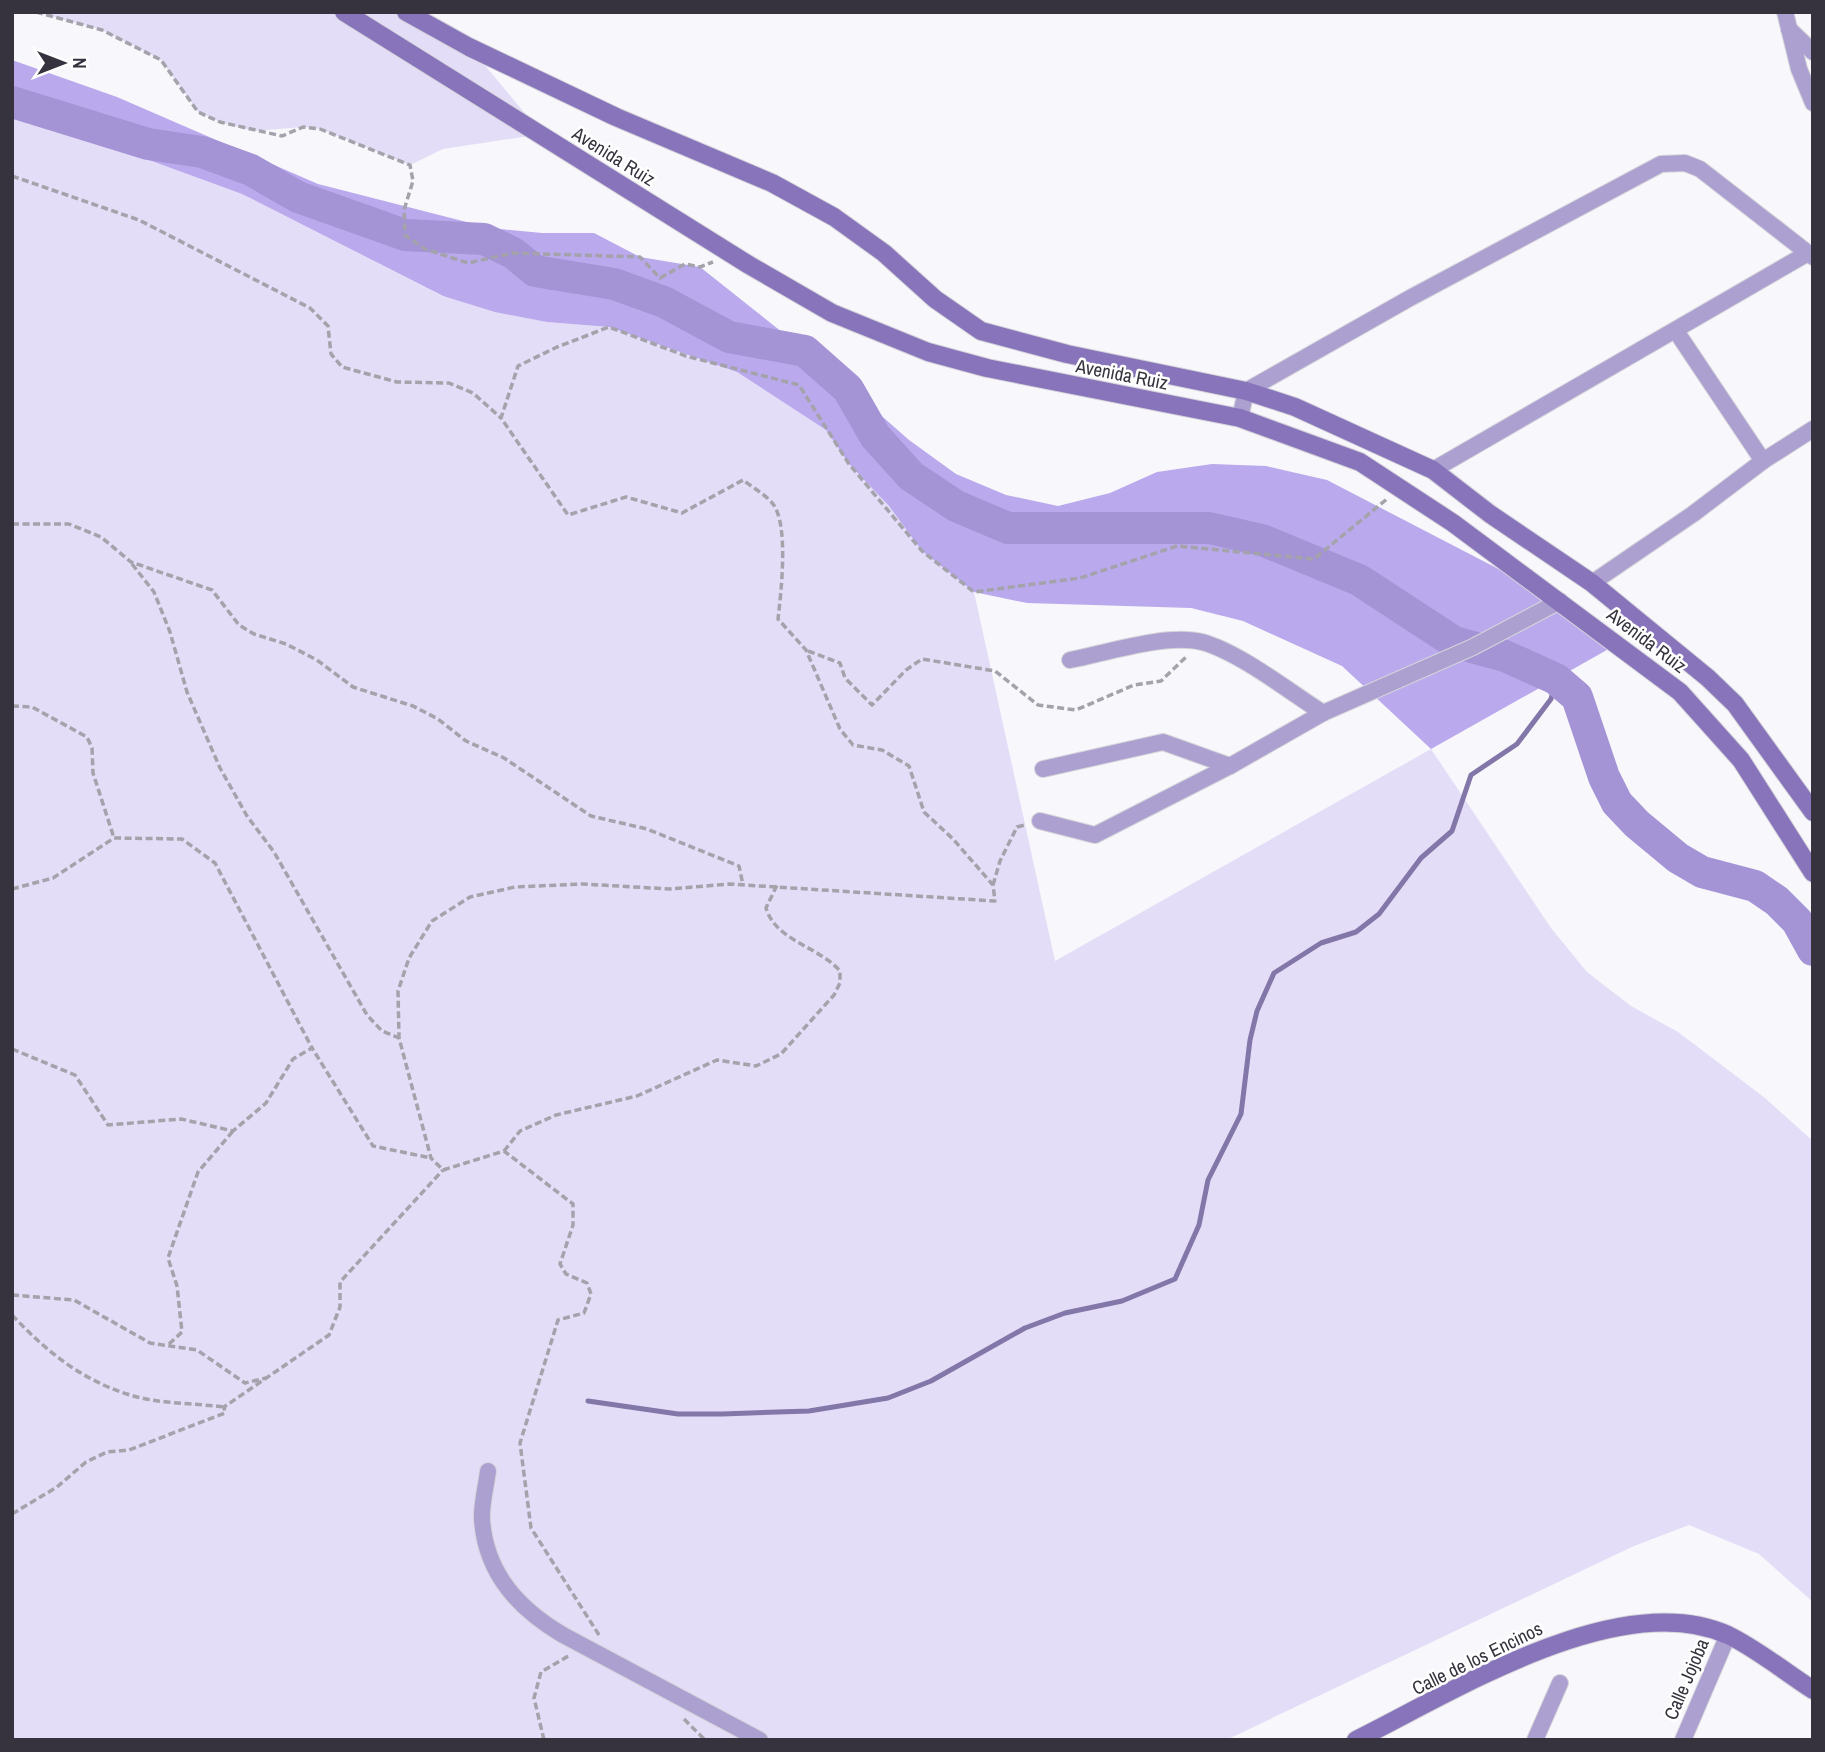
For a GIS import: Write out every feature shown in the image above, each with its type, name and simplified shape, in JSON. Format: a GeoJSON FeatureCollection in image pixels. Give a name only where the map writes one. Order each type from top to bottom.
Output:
{"type":"FeatureCollection","features":[{"type":"Feature","properties":{"kind":"street","name":"Avenida Ruiz"},"geometry":{"type":"LineString","coordinates":[[344,12],[749,265],[832,313],[928,352],[986,369],[1240,418],[1360,462],[1453,523],[1650,666],[1709,721],[1741,760],[1813,873]]}},
{"type":"Feature","properties":{"kind":"street","name":"Avenida Ruiz"},"geometry":{"type":"LineString","coordinates":[[406,12],[469,47],[604,112],[772,183],[803,200],[884,253],[935,299],[981,331],[1067,354],[1247,391],[1294,407],[1433,470],[1490,514],[1592,583],[1708,678],[1735,704],[1813,812]]}},
{"type":"Feature","properties":{"kind":"street"},"geometry":{"type":"LineString","coordinates":[[1786,20],[1813,52]]}},
{"type":"Feature","properties":{"kind":"street"},"geometry":{"type":"LineString","coordinates":[[1786,20],[1813,103]]}},
{"type":"Feature","properties":{"kind":"street"},"geometry":{"type":"LineString","coordinates":[[1240,418],[1247,391],[1410,298],[1661,164],[1685,163],[1700,169],[1810,255],[1433,470]]}},
{"type":"Feature","properties":{"kind":"street"},"geometry":{"type":"LineString","coordinates":[[1676,331],[1763,461]]}},
{"type":"Feature","properties":{"kind":"street"},"geometry":{"type":"LineString","coordinates":[[1592,583],[1693,514],[1763,461],[1813,429]]}},
{"type":"Feature","properties":{"kind":"street"},"geometry":{"type":"LineString","coordinates":[[1040,821],[1095,835],[1230,766],[1324,713],[1474,647],[1560,601]]}},
{"type":"Feature","properties":{"kind":"street"},"geometry":{"type":"LineString","coordinates":[[1070,660],[1173,641],[1201,642],[1225,651],[1324,713]]}},
{"type":"Feature","properties":{"kind":"street"},"geometry":{"type":"LineString","coordinates":[[1044,769],[1163,742],[1230,766]]}},
{"type":"Feature","properties":{"kind":"street"},"geometry":{"type":"LineString","coordinates":[[488,1471],[482,1520],[495,1567],[513,1598],[535,1618],[760,1740]]}},
{"type":"Feature","properties":{"kind":"street","name":"Calle de los Encinos"},"geometry":{"type":"LineString","coordinates":[[1356,1740],[1555,1642],[1640,1623],[1689,1624],[1728,1635],[1813,1690]]}},
{"type":"Feature","properties":{"kind":"street","name":"Calle Jojoba"},"geometry":{"type":"LineString","coordinates":[[1683,1740],[1728,1635]]}},
{"type":"Feature","properties":{"kind":"street"},"geometry":{"type":"LineString","coordinates":[[1535,1740],[1560,1684]]}},
{"type":"Feature","properties":{"kind":"path"},"geometry":{"type":"LineString","coordinates":[[36,12],[102,30],[161,60],[198,112],[220,122],[282,136],[303,127],[320,130],[410,165],[413,181],[404,210],[405,235],[425,249],[468,263],[513,253],[640,257],[660,278],[685,264],[700,267],[718,261]]}},
{"type":"Feature","properties":{"kind":"path"},"geometry":{"type":"LineString","coordinates":[[12,176],[139,220],[310,308],[328,326],[331,354],[342,367],[397,382],[449,383],[473,393],[501,418],[568,515],[626,497],[682,513],[743,480],[774,505],[779,522],[782,573],[778,618],[806,650],[826,689],[840,729],[853,744],[882,750],[909,766],[923,812],[953,839],[993,886]]}},
{"type":"Feature","properties":{"kind":"path"},"geometry":{"type":"LineString","coordinates":[[501,418],[518,366],[557,347],[609,327],[686,356],[799,385],[849,464],[922,551],[974,592],[1080,579],[1177,546],[1314,559],[1391,495]]}},
{"type":"Feature","properties":{"kind":"path"},"geometry":{"type":"LineString","coordinates":[[12,524],[69,524],[101,537],[131,562],[154,592],[170,632],[187,692],[220,768],[247,816],[274,852],[367,1015],[382,1031],[399,1038]]}},
{"type":"Feature","properties":{"kind":"path"},"geometry":{"type":"LineString","coordinates":[[131,562],[212,590],[239,625],[254,634],[286,644],[317,660],[353,687],[413,706],[438,719],[466,741],[504,758],[591,816],[647,828],[739,866],[743,885]]}},
{"type":"Feature","properties":{"kind":"path"},"geometry":{"type":"LineString","coordinates":[[806,650],[840,663],[845,678],[872,705],[905,670],[922,659],[995,671],[1038,705],[1076,710],[1134,685],[1161,681],[1201,642]]}},
{"type":"Feature","properties":{"kind":"path"},"geometry":{"type":"LineString","coordinates":[[12,706],[32,707],[88,737],[92,748],[93,773],[114,838]]}},
{"type":"Feature","properties":{"kind":"path"},"geometry":{"type":"LineString","coordinates":[[443,1170],[432,1158],[399,1038],[398,991],[409,958],[432,921],[470,897],[515,887],[555,885],[670,889],[777,885],[995,901],[993,886],[1000,861],[1017,827],[1040,821]]}},
{"type":"Feature","properties":{"kind":"path"},"geometry":{"type":"LineString","coordinates":[[12,890],[53,878],[114,838],[182,839],[215,863],[312,1048],[373,1146],[432,1158]]}},
{"type":"Feature","properties":{"kind":"path"},"geometry":{"type":"LineString","coordinates":[[12,1315],[40,1344],[76,1372],[128,1395],[224,1407],[273,1376],[329,1335],[340,1307],[340,1282],[443,1170],[504,1151],[520,1130],[556,1115],[637,1096],[717,1060],[755,1066],[781,1054],[834,995],[840,983],[840,971],[832,962],[779,931],[770,922],[766,908],[777,885]]}},
{"type":"Feature","properties":{"kind":"path"},"geometry":{"type":"LineString","coordinates":[[169,1344],[183,1332],[177,1286],[168,1258],[198,1172],[233,1130],[266,1104],[293,1059],[312,1048]]}},
{"type":"Feature","properties":{"kind":"path"},"geometry":{"type":"LineString","coordinates":[[12,1049],[75,1075],[108,1125],[181,1119],[233,1130]]}},
{"type":"Feature","properties":{"kind":"path"},"geometry":{"type":"LineString","coordinates":[[504,1151],[573,1204],[573,1225],[560,1264],[566,1274],[587,1283],[591,1294],[584,1313],[558,1320],[520,1443],[531,1528],[605,1645],[574,1653],[541,1672],[534,1698],[544,1740]]}},
{"type":"Feature","properties":{"kind":"path"},"geometry":{"type":"LineString","coordinates":[[12,1295],[74,1300],[150,1343],[197,1350],[245,1383],[273,1376]]}},
{"type":"Feature","properties":{"kind":"path"},"geometry":{"type":"LineString","coordinates":[[12,1514],[57,1487],[86,1462],[107,1452],[129,1450],[225,1413],[224,1407]]}},
{"type":"Feature","properties":{"kind":"path"},"geometry":{"type":"LineString","coordinates":[[682,1716],[705,1740]]}},
{"type":"Feature","properties":{"kind":"shaded area"},"geometry":{"type":"Polygon","coordinates":[[[36,12],[397,12],[474,52],[542,134],[443,149],[410,165],[320,129],[303,127],[253,131],[220,122],[198,112],[161,60],[102,30],[36,12]]]}},
{"type":"Feature","properties":{"kind":"shaded area"},"geometry":{"type":"Polygon","coordinates":[[[12,60],[117,97],[318,184],[490,228],[542,233],[594,233],[640,257],[700,267],[826,367],[909,440],[956,474],[1006,495],[1058,506],[1110,493],[1157,472],[1212,464],[1266,466],[1327,480],[1560,601],[1621,642],[1431,749],[1342,666],[1243,621],[1191,608],[1027,603],[974,592],[922,551],[889,506],[849,464],[826,430],[737,372],[609,327],[547,322],[495,312],[443,296],[242,194],[12,110],[12,60]]]}},
{"type":"Feature","properties":{"kind":"shaded area"},"geometry":{"type":"Polygon","coordinates":[[[12,110],[242,194],[442,296],[547,322],[609,327],[737,372],[826,430],[849,464],[889,506],[922,551],[974,592],[1055,961],[1431,749],[1551,928],[1587,972],[1631,1006],[1678,1032],[1765,1098],[1813,1141],[1813,1602],[1759,1554],[1689,1525],[1634,1546],[1226,1740],[12,1740],[12,110]]]}},
{"type":"Feature","properties":{"kind":"waterway"},"geometry":{"type":"LineString","coordinates":[[12,102],[148,144],[202,152],[251,170],[298,197],[405,235],[484,239],[513,253],[535,271],[614,284],[664,302],[729,337],[805,351],[848,389],[875,436],[911,476],[956,506],[1008,528],[1209,528],[1262,540],[1359,580],[1454,642],[1505,656],[1556,679],[1577,697],[1604,777],[1617,803],[1637,824],[1678,858],[1702,872],[1755,886],[1777,901],[1797,921],[1813,950]]}},
{"type":"Feature","properties":{"kind":"waterway"},"geometry":{"type":"LineString","coordinates":[[588,1401],[678,1414],[722,1414],[809,1411],[888,1398],[931,1381],[1025,1328],[1065,1313],[1122,1301],[1175,1279],[1199,1225],[1208,1180],[1241,1114],[1250,1040],[1257,1011],[1274,973],[1321,943],[1356,932],[1379,914],[1421,858],[1452,831],[1471,775],[1517,744],[1551,699],[1556,679]]}}]}
